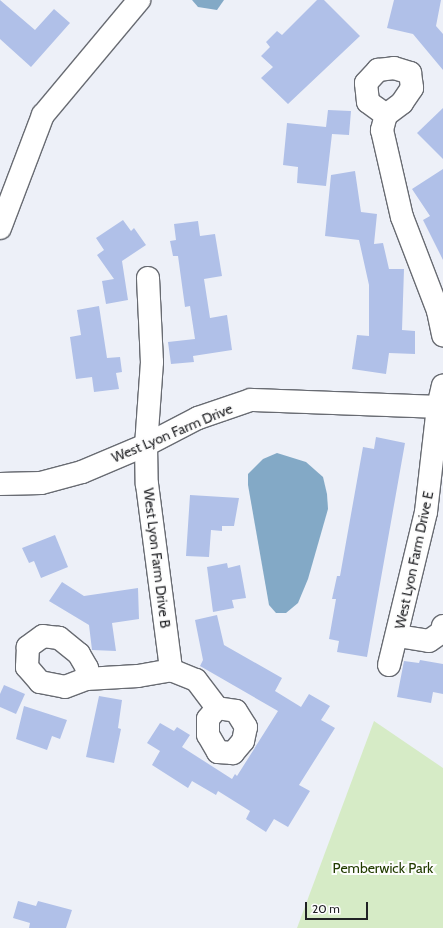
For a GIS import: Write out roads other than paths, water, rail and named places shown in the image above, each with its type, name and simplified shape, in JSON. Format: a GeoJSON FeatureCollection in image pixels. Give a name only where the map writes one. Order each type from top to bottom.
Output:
{"type":"FeatureCollection","features":[{"type":"Feature","properties":{"kind":"street"},"geometry":{"type":"LineString","coordinates":[[0,228],[43,115],[139,0]]}},
{"type":"Feature","properties":{"kind":"street"},"geometry":{"type":"LineString","coordinates":[[386,115],[382,130],[395,195],[438,311],[443,335]]}},
{"type":"Feature","properties":{"kind":"street","name":"West Lyon Farm Drive B"},"geometry":{"type":"LineString","coordinates":[[148,278],[152,362],[146,445],[147,484],[171,670]]}},
{"type":"Feature","properties":{"kind":"street","name":"West Lyon Farm Drive E"},"geometry":{"type":"LineString","coordinates":[[389,665],[434,521],[440,406],[443,386]]}},
{"type":"Feature","properties":{"kind":"street","name":"West Lyon Farm Drive"},"geometry":{"type":"LineString","coordinates":[[0,484],[40,483],[82,472],[146,445],[198,418],[251,400],[440,406]]}},
{"type":"Feature","properties":{"kind":"street"},"geometry":{"type":"LineString","coordinates":[[398,636],[429,641],[442,632],[443,626]]}},
{"type":"Feature","properties":{"kind":"street"},"geometry":{"type":"LineString","coordinates":[[86,679],[138,676],[171,670],[196,680],[217,708]]}},
{"type":"Feature","properties":{"kind":"water"},"geometry":{"type":"Polygon","coordinates":[[[192,0],[224,0],[217,10],[198,7],[192,0]]]}},
{"type":"Feature","properties":{"kind":"water"},"geometry":{"type":"Polygon","coordinates":[[[277,453],[306,462],[323,477],[327,494],[328,509],[308,579],[298,603],[286,613],[276,613],[269,605],[248,485],[248,474],[263,459],[277,453]]]}},
{"type":"Feature","properties":{"kind":"park label","name":"Pemberwick Park"},"geometry":{"type":"Point","coordinates":[383,868]}}]}
